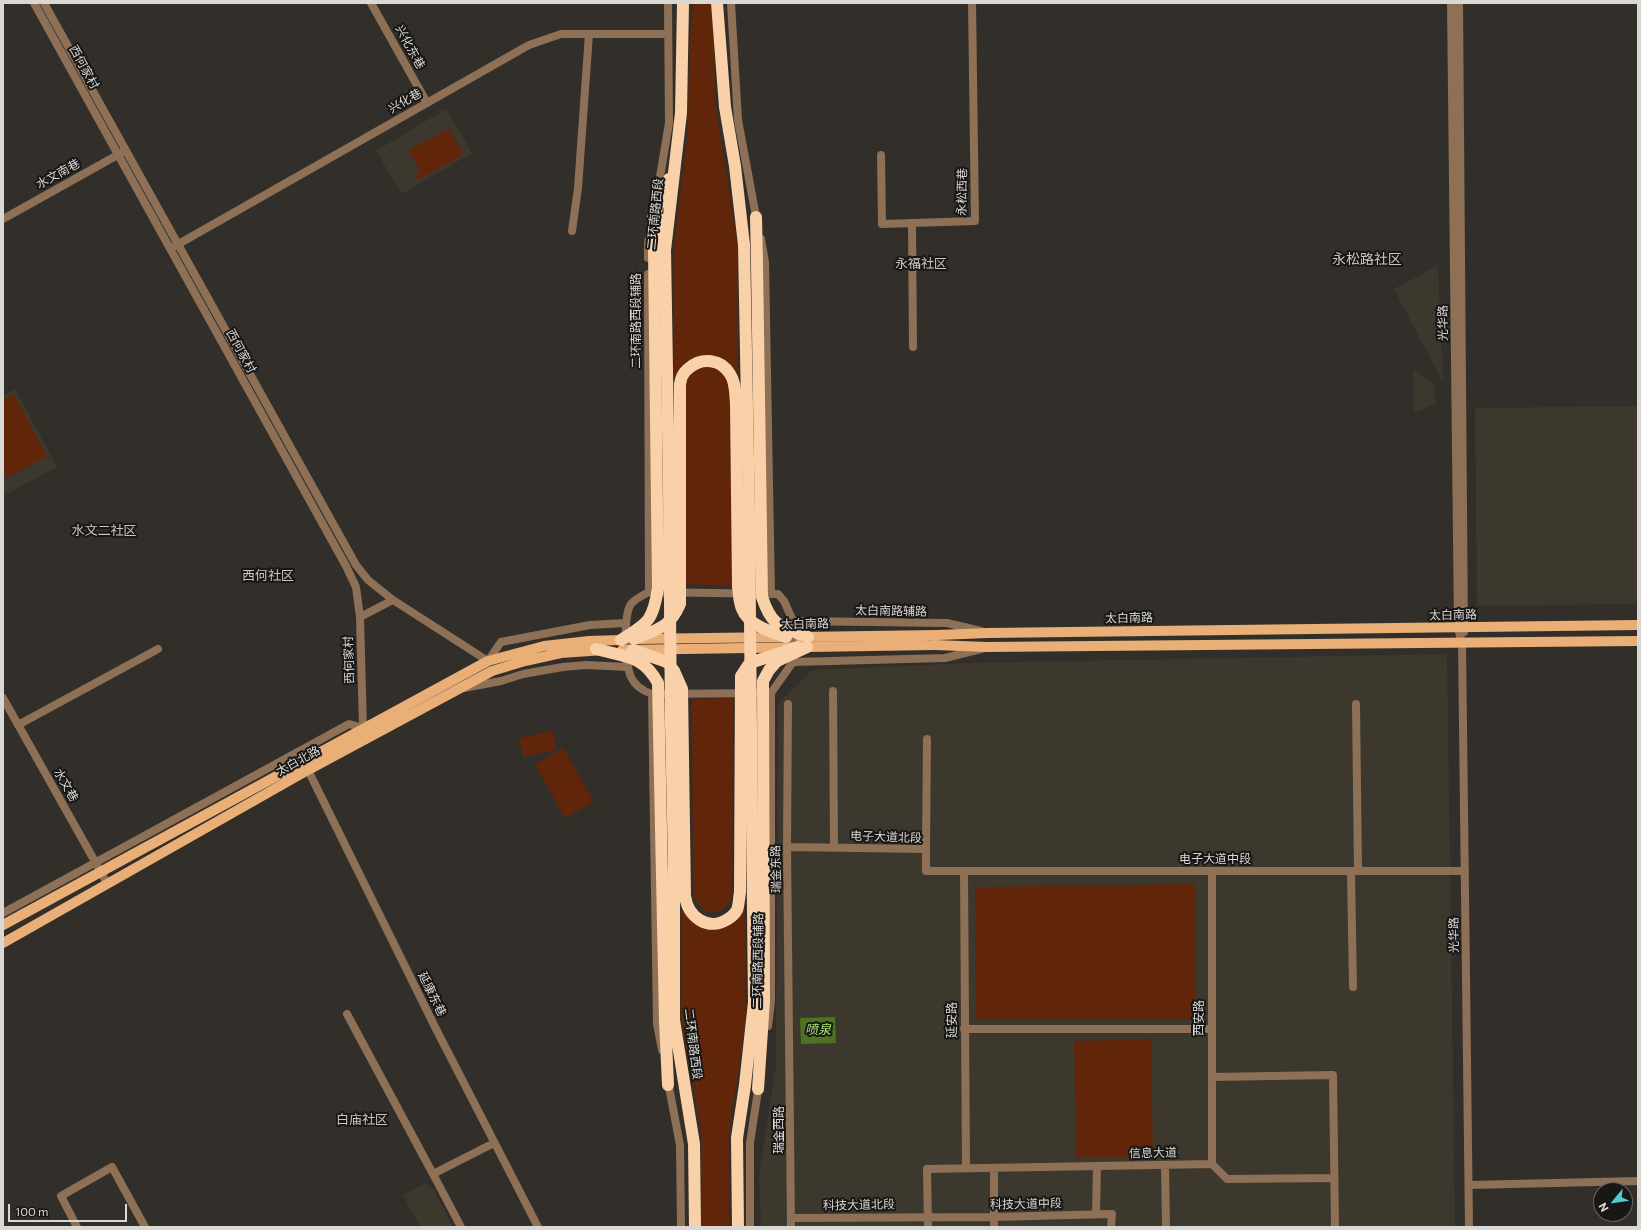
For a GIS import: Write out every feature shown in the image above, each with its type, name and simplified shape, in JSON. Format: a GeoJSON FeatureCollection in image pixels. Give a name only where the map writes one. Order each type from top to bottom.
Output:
{"type":"FeatureCollection","features":[{"type":"Feature","properties":{"kind":"highway"},"geometry":{"type":"LineString","coordinates":[[627,645],[654,612],[658,588],[660,250],[675,163],[681,113],[683,3]]}},
{"type":"Feature","properties":{"kind":"highway"},"geometry":{"type":"LineString","coordinates":[[717,3],[725,107],[735,166],[744,245],[748,427],[752,861],[759,1002],[737,1138],[738,1227]]}},
{"type":"Feature","properties":{"kind":"highway"},"geometry":{"type":"LineString","coordinates":[[653,218],[675,163]]}},
{"type":"Feature","properties":{"kind":"highway"},"geometry":{"type":"LineString","coordinates":[[756,217],[758,263],[762,597],[768,614],[774,622],[804,644]]}},
{"type":"Feature","properties":{"kind":"highway","name":"二环南路西段"},"geometry":{"type":"LineString","coordinates":[[660,250],[668,429],[674,864],[669,1020],[685,1091],[694,1144],[695,1227]]}},
{"type":"Feature","properties":{"kind":"highway"},"geometry":{"type":"LineString","coordinates":[[627,645],[668,622],[675,616],[680,604],[680,384],[683,374],[695,364],[705,361],[718,363],[730,373],[734,383],[737,444],[738,587],[742,610],[752,622],[786,637]]}},
{"type":"Feature","properties":{"kind":"highway"},"geometry":{"type":"LineString","coordinates":[[679,400],[668,429],[680,457]]}},
{"type":"Feature","properties":{"kind":"highway"},"geometry":{"type":"LineString","coordinates":[[736,404],[748,427]]}},
{"type":"Feature","properties":{"kind":"highway"},"geometry":{"type":"LineString","coordinates":[[737,444],[748,427]]}},
{"type":"Feature","properties":{"kind":"highway"},"geometry":{"type":"LineString","coordinates":[[627,645],[667,662],[674,671],[682,689],[685,885],[687,906],[699,920],[714,924],[722,923],[731,917],[737,910],[740,892],[741,676],[749,664],[804,644]]}},
{"type":"Feature","properties":{"kind":"highway"},"geometry":{"type":"LineString","coordinates":[[758,1089],[763,681],[769,670],[777,661],[804,644]]}},
{"type":"Feature","properties":{"kind":"highway"},"geometry":{"type":"LineString","coordinates":[[596,650],[635,659],[644,664],[652,672],[658,683],[669,1020],[668,1085]]}},
{"type":"Feature","properties":{"kind":"highway"},"geometry":{"type":"LineString","coordinates":[[684,835],[674,864],[685,885]]}},
{"type":"Feature","properties":{"kind":"highway"},"geometry":{"type":"LineString","coordinates":[[740,842],[752,861]]}},
{"type":"Feature","properties":{"kind":"highway"},"geometry":{"type":"LineString","coordinates":[[740,880],[752,861]]}},
{"type":"Feature","properties":{"kind":"main road"},"geometry":{"type":"LineString","coordinates":[[719,34],[723,3]]}},
{"type":"Feature","properties":{"kind":"main road","name":"太白南路"},"geometry":{"type":"LineString","coordinates":[[627,645],[786,637],[804,644],[988,633],[1638,625]]}},
{"type":"Feature","properties":{"kind":"main road","name":"太白北路"},"geometry":{"type":"LineString","coordinates":[[3,925],[488,661],[544,646],[589,641],[627,645]]}},
{"type":"Feature","properties":{"kind":"main road","name":"太白南路"},"geometry":{"type":"LineString","coordinates":[[627,645],[804,644],[987,647],[1638,641]]}},
{"type":"Feature","properties":{"kind":"main road","name":"太白北路"},"geometry":{"type":"LineString","coordinates":[[3,943],[308,770],[492,671],[525,661],[561,653],[596,650],[627,645]]}},
{"type":"Feature","properties":{"kind":"street","name":"西何家村"},"geometry":{"type":"LineString","coordinates":[[34,3],[122,152]]}},
{"type":"Feature","properties":{"kind":"street","name":"西何家村"},"geometry":{"type":"LineString","coordinates":[[44,3],[122,152],[174,246],[356,587],[360,616],[363,728]]}},
{"type":"Feature","properties":{"kind":"street","name":"兴化东巷"},"geometry":{"type":"LineString","coordinates":[[372,3],[427,103]]}},
{"type":"Feature","properties":{"kind":"street","name":"二环南路西段辅路"},"geometry":{"type":"LineString","coordinates":[[649,592],[648,244],[669,123],[668,3]]}},
{"type":"Feature","properties":{"kind":"street"},"geometry":{"type":"LineString","coordinates":[[731,3],[738,120],[765,262],[771,594]]}},
{"type":"Feature","properties":{"kind":"street","name":"永松西巷"},"geometry":{"type":"LineString","coordinates":[[881,155],[882,224],[975,221],[972,3]]}},
{"type":"Feature","properties":{"kind":"street","name":"光华路"},"geometry":{"type":"LineString","coordinates":[[1451,3],[1462,643],[1469,1227]]}},
{"type":"Feature","properties":{"kind":"street","name":"光华路"},"geometry":{"type":"LineString","coordinates":[[1459,3],[1461,628]]}},
{"type":"Feature","properties":{"kind":"street","name":"兴化巷"},"geometry":{"type":"LineString","coordinates":[[174,246],[529,45],[561,34],[668,34]]}},
{"type":"Feature","properties":{"kind":"street"},"geometry":{"type":"LineString","coordinates":[[572,231],[578,188],[589,34]]}},
{"type":"Feature","properties":{"kind":"street","name":"水文南巷"},"geometry":{"type":"LineString","coordinates":[[3,219],[122,152]]}},
{"type":"Feature","properties":{"kind":"street"},"geometry":{"type":"LineString","coordinates":[[912,223],[913,347]]}},
{"type":"Feature","properties":{"kind":"street","name":"西何家村"},"geometry":{"type":"LineString","coordinates":[[174,246],[356,565],[368,580],[393,600],[488,661]]}},
{"type":"Feature","properties":{"kind":"street"},"geometry":{"type":"LineString","coordinates":[[649,592],[771,594],[778,594],[784,601],[793,621],[793,662],[771,693],[652,694],[642,690],[631,678],[628,667],[625,623],[631,604],[644,594],[649,592]]}},
{"type":"Feature","properties":{"kind":"street"},"geometry":{"type":"LineString","coordinates":[[360,616],[393,600]]}},
{"type":"Feature","properties":{"kind":"street","name":"太白南路辅路"},"geometry":{"type":"LineString","coordinates":[[793,621],[947,623],[988,633]]}},
{"type":"Feature","properties":{"kind":"street"},"geometry":{"type":"LineString","coordinates":[[488,661],[501,642],[590,624],[625,623]]}},
{"type":"Feature","properties":{"kind":"street"},"geometry":{"type":"LineString","coordinates":[[793,662],[945,658],[987,647]]}},
{"type":"Feature","properties":{"kind":"street"},"geometry":{"type":"LineString","coordinates":[[18,726],[158,649]]}},
{"type":"Feature","properties":{"kind":"street"},"geometry":{"type":"LineString","coordinates":[[458,689],[502,681],[523,674],[586,665],[628,667]]}},
{"type":"Feature","properties":{"kind":"street"},"geometry":{"type":"LineString","coordinates":[[833,691],[834,847]]}},
{"type":"Feature","properties":{"kind":"street","name":"二环南路西段辅路"},"geometry":{"type":"LineString","coordinates":[[750,1227],[750,1143],[771,1001],[771,693]]}},
{"type":"Feature","properties":{"kind":"street"},"geometry":{"type":"LineString","coordinates":[[652,694],[657,1024],[680,1145],[681,1227]]}},
{"type":"Feature","properties":{"kind":"street","name":"水文巷"},"geometry":{"type":"LineString","coordinates":[[3,698],[107,883]]}},
{"type":"Feature","properties":{"kind":"street","name":"瑞金东路"},"geometry":{"type":"LineString","coordinates":[[788,704],[787,846],[790,1033]]}},
{"type":"Feature","properties":{"kind":"street"},"geometry":{"type":"LineString","coordinates":[[1353,986],[1356,704]]}},
{"type":"Feature","properties":{"kind":"street"},"geometry":{"type":"LineString","coordinates":[[3,913],[95,861],[349,724],[363,728]]}},
{"type":"Feature","properties":{"kind":"street"},"geometry":{"type":"LineString","coordinates":[[926,849],[928,739]]}},
{"type":"Feature","properties":{"kind":"street","name":"延康东巷"},"geometry":{"type":"LineString","coordinates":[[308,770],[436,1029],[538,1227]]}},
{"type":"Feature","properties":{"kind":"street","name":"电子大道北段"},"geometry":{"type":"LineString","coordinates":[[787,846],[926,849],[926,871],[964,871]]}},
{"type":"Feature","properties":{"kind":"street","name":"电子大道中段"},"geometry":{"type":"LineString","coordinates":[[964,871],[1465,871]]}},
{"type":"Feature","properties":{"kind":"street","name":"延安路"},"geometry":{"type":"LineString","coordinates":[[964,871],[966,1168]]}},
{"type":"Feature","properties":{"kind":"street","name":"西安路"},"geometry":{"type":"LineString","coordinates":[[1212,871],[1212,1164]]}},
{"type":"Feature","properties":{"kind":"street"},"geometry":{"type":"LineString","coordinates":[[347,1014],[461,1227]]}},
{"type":"Feature","properties":{"kind":"street"},"geometry":{"type":"LineString","coordinates":[[964,1029],[1211,1029]]}},
{"type":"Feature","properties":{"kind":"street","name":"瑞金西路"},"geometry":{"type":"LineString","coordinates":[[790,1033],[791,1227]]}},
{"type":"Feature","properties":{"kind":"street"},"geometry":{"type":"LineString","coordinates":[[1212,1077],[1333,1075],[1335,1227]]}},
{"type":"Feature","properties":{"kind":"street"},"geometry":{"type":"LineString","coordinates":[[433,1174],[494,1143]]}},
{"type":"Feature","properties":{"kind":"street"},"geometry":{"type":"LineString","coordinates":[[1212,1164],[1227,1180],[1334,1178]]}},
{"type":"Feature","properties":{"kind":"street","name":"信息大道"},"geometry":{"type":"LineString","coordinates":[[928,1216],[926,1170],[1212,1164]]}},
{"type":"Feature","properties":{"kind":"street"},"geometry":{"type":"LineString","coordinates":[[1165,1165],[1166,1227]]}},
{"type":"Feature","properties":{"kind":"street"},"geometry":{"type":"LineString","coordinates":[[1096,1214],[1097,1166]]}},
{"type":"Feature","properties":{"kind":"street"},"geometry":{"type":"LineString","coordinates":[[77,1227],[61,1196],[112,1167],[145,1227]]}},
{"type":"Feature","properties":{"kind":"street"},"geometry":{"type":"LineString","coordinates":[[994,1168],[994,1227]]}},
{"type":"Feature","properties":{"kind":"street"},"geometry":{"type":"LineString","coordinates":[[1469,1185],[1638,1181]]}},
{"type":"Feature","properties":{"kind":"street","name":"科技大道中段"},"geometry":{"type":"LineString","coordinates":[[928,1216],[993,1217],[1112,1214],[1111,1227]]}},
{"type":"Feature","properties":{"kind":"street"},"geometry":{"type":"LineString","coordinates":[[928,1216],[928,1227]]}},
{"type":"Feature","properties":{"kind":"street","name":"科技大道北段"},"geometry":{"type":"LineString","coordinates":[[791,1218],[928,1216]]}},
{"type":"Feature","properties":{"kind":"shaded area"},"geometry":{"type":"Polygon","coordinates":[[[693,3],[711,3],[714,46],[715,102],[738,247],[738,379],[729,364],[692,359],[684,364],[674,377],[673,255],[688,129],[689,52],[693,3]]]}},
{"type":"Feature","properties":{"kind":"shaded area"},"geometry":{"type":"Polygon","coordinates":[[[446,109],[472,153],[402,194],[376,151],[446,109]]]}},
{"type":"Feature","properties":{"kind":"shaded area"},"geometry":{"type":"Polygon","coordinates":[[[449,129],[463,155],[418,180],[414,174],[420,171],[409,150],[449,129]]]}},
{"type":"Feature","properties":{"kind":"shaded area"},"geometry":{"type":"Polygon","coordinates":[[[1438,265],[1443,383],[1394,289],[1438,265]]]}},
{"type":"Feature","properties":{"kind":"shaded area"},"geometry":{"type":"Polygon","coordinates":[[[710,366],[724,372],[730,388],[732,586],[685,584],[685,383],[690,375],[695,371],[710,366]]]}},
{"type":"Feature","properties":{"kind":"shaded area"},"geometry":{"type":"Polygon","coordinates":[[[1413,369],[1434,385],[1436,404],[1414,413],[1413,369]]]}},
{"type":"Feature","properties":{"kind":"shaded area"},"geometry":{"type":"Polygon","coordinates":[[[15,389],[57,467],[3,496],[3,396],[15,389]]]}},
{"type":"Feature","properties":{"kind":"shaded area"},"geometry":{"type":"Polygon","coordinates":[[[14,394],[47,456],[7,478],[3,470],[3,400],[14,394]]]}},
{"type":"Feature","properties":{"kind":"shaded area"},"geometry":{"type":"Polygon","coordinates":[[[1638,406],[1638,604],[1477,606],[1475,408],[1638,406]]]}},
{"type":"Feature","properties":{"kind":"shaded area"},"geometry":{"type":"Polygon","coordinates":[[[1447,654],[1455,1227],[761,1227],[759,1175],[776,1065],[778,703],[812,670],[970,663],[1447,654]]]}},
{"type":"Feature","properties":{"kind":"shaded area"},"geometry":{"type":"Polygon","coordinates":[[[733,698],[732,894],[726,907],[718,912],[713,912],[703,909],[693,895],[692,699],[733,698]]]}},
{"type":"Feature","properties":{"kind":"shaded area"},"geometry":{"type":"Polygon","coordinates":[[[553,731],[556,750],[523,757],[519,738],[553,731]]]}},
{"type":"Feature","properties":{"kind":"shaded area"},"geometry":{"type":"Polygon","coordinates":[[[563,748],[594,802],[565,818],[535,764],[563,748]]]}},
{"type":"Feature","properties":{"kind":"shaded area"},"geometry":{"type":"Polygon","coordinates":[[[1195,884],[1195,1020],[976,1020],[975,887],[1195,884]]]}},
{"type":"Feature","properties":{"kind":"shaded area"},"geometry":{"type":"Polygon","coordinates":[[[745,906],[745,1024],[729,1134],[729,1227],[701,1227],[701,1133],[681,1018],[681,909],[696,924],[706,929],[712,929],[734,918],[745,906]]]}},
{"type":"Feature","properties":{"kind":"shaded area"},"geometry":{"type":"Polygon","coordinates":[[[1151,1039],[1153,1157],[1076,1158],[1074,1041],[1151,1039]]]}},
{"type":"Feature","properties":{"kind":"shaded area"},"geometry":{"type":"Polygon","coordinates":[[[426,1183],[433,1188],[453,1227],[420,1227],[403,1195],[426,1183]]]}},
{"type":"Feature","properties":{"kind":"water","name":"喷泉"},"geometry":{"type":"Polygon","coordinates":[[[835,1017],[836,1043],[801,1044],[800,1018],[835,1017]]]}},
{"type":"Feature","properties":{"kind":"district","name":"永松路社区"},"geometry":{"type":"Point","coordinates":[1367,259]}},
{"type":"Feature","properties":{"kind":"district","name":"永福社区"},"geometry":{"type":"Point","coordinates":[921,264]}},
{"type":"Feature","properties":{"kind":"district","name":"水文二社区"},"geometry":{"type":"Point","coordinates":[104,531]}},
{"type":"Feature","properties":{"kind":"district","name":"西何社区"},"geometry":{"type":"Point","coordinates":[268,576]}},
{"type":"Feature","properties":{"kind":"district","name":"白庙社区"},"geometry":{"type":"Point","coordinates":[362,1120]}}]}
